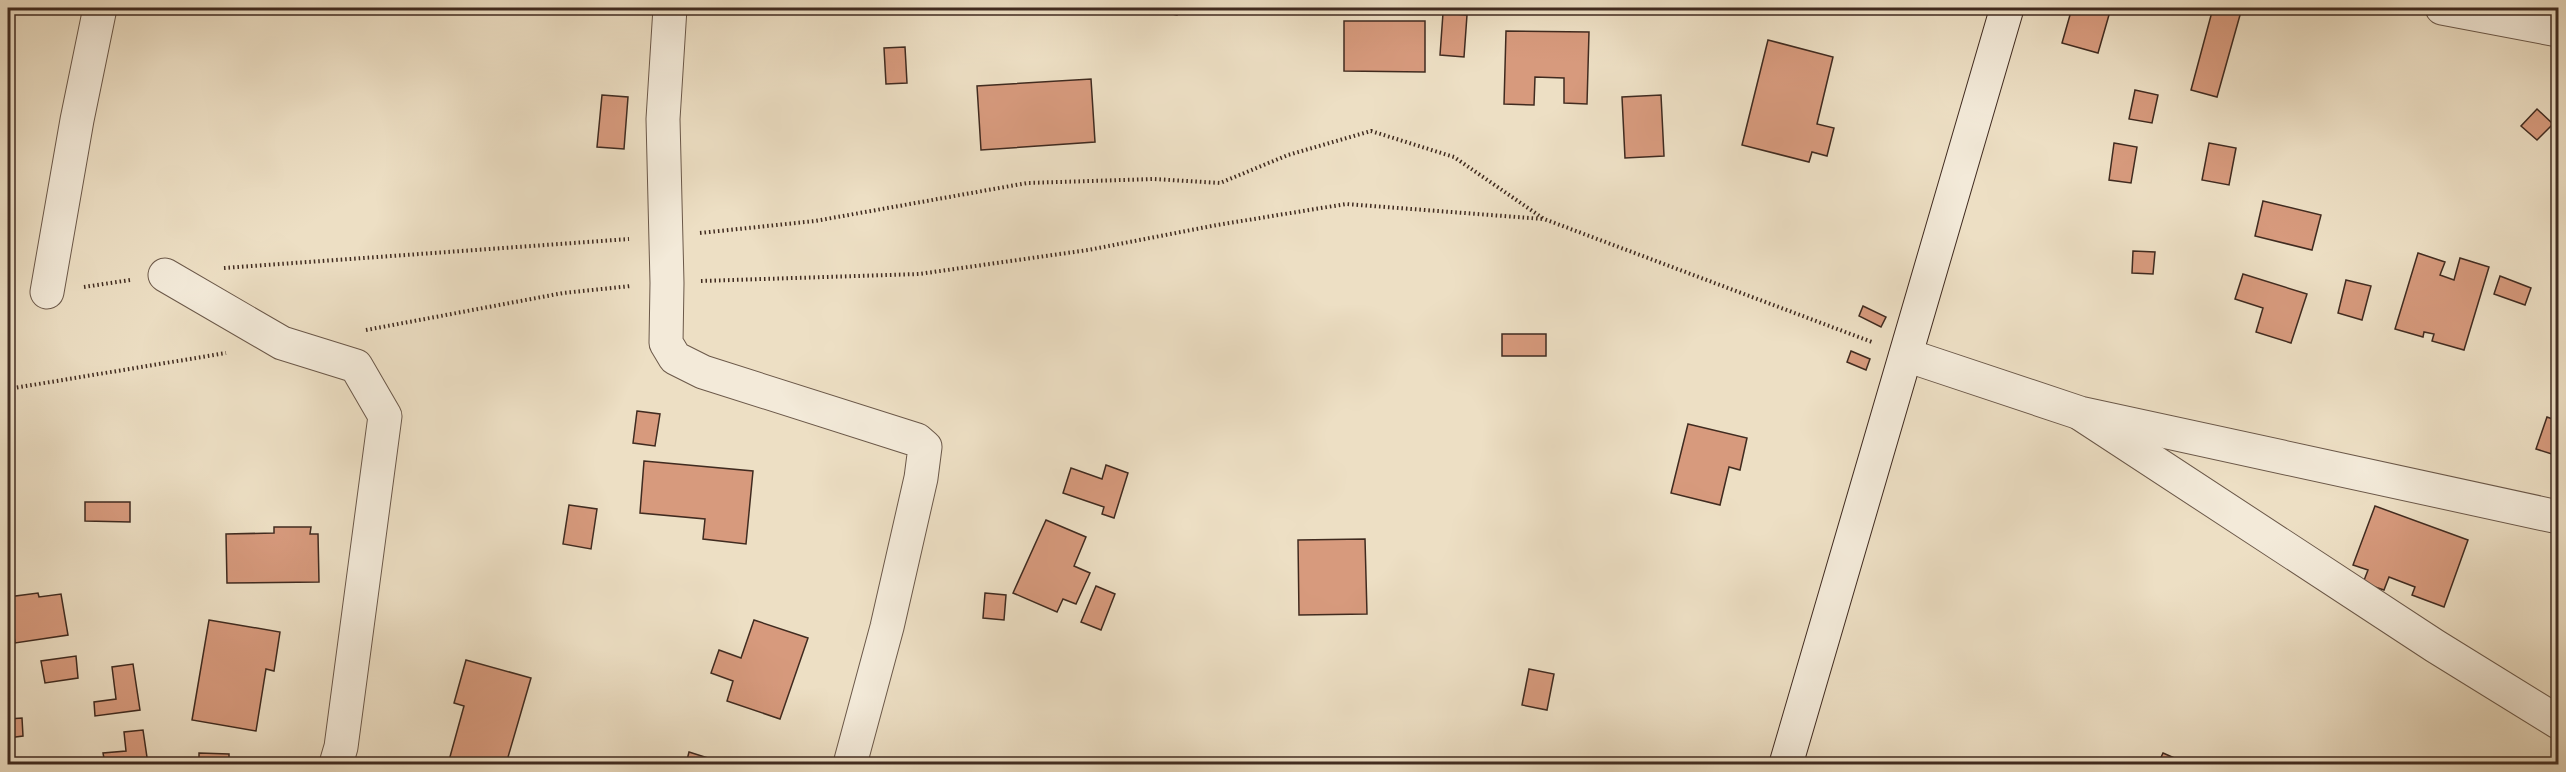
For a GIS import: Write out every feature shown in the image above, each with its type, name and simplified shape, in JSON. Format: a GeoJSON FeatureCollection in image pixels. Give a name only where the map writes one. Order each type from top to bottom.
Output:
{"type":"FeatureCollection","features":[{"type":"Feature","properties":{"kind":"street"},"geometry":{"type":"LineString","coordinates":[[47,292],[77,120],[100,8]]}},
{"type":"Feature","properties":{"kind":"street"},"geometry":{"type":"LineString","coordinates":[[670,8],[663,119],[667,283],[666,344],[675,358],[703,372],[917,440],[924,447],[921,478],[890,616],[850,765]]}},
{"type":"Feature","properties":{"kind":"street"},"geometry":{"type":"LineString","coordinates":[[1786,765],[2007,8]]}},
{"type":"Feature","properties":{"kind":"street"},"geometry":{"type":"LineString","coordinates":[[2442,8],[2559,30]]}},
{"type":"Feature","properties":{"kind":"street"},"geometry":{"type":"LineString","coordinates":[[165,275],[282,343],[356,366],[385,416],[341,747],[336,765]]}},
{"type":"Feature","properties":{"kind":"street"},"geometry":{"type":"LineString","coordinates":[[1906,355],[2080,412],[2559,517]]}},
{"type":"Feature","properties":{"kind":"street"},"geometry":{"type":"LineString","coordinates":[[2080,412],[2435,646],[2559,722]]}},
{"type":"Feature","properties":{"kind":"path"},"geometry":{"type":"LineString","coordinates":[[219,268],[665,236],[814,221],[1027,183],[1154,179],[1220,183],[1288,154],[1371,131],[1454,157],[1544,219],[1906,355]]}},
{"type":"Feature","properties":{"kind":"path"},"geometry":{"type":"LineString","coordinates":[[359,332],[563,293],[667,283],[919,274],[1088,250],[1217,225],[1346,204],[1544,219]]}},
{"type":"Feature","properties":{"kind":"path"},"geometry":{"type":"LineString","coordinates":[[47,292],[165,275]]}},
{"type":"Feature","properties":{"kind":"path"},"geometry":{"type":"LineString","coordinates":[[8,389],[282,343]]}},
{"type":"Feature","properties":{"kind":"building"},"geometry":{"type":"Polygon","coordinates":[[[1154,8],[1179,8],[1177,15],[1153,11],[1154,8]]]}},
{"type":"Feature","properties":{"kind":"building"},"geometry":{"type":"Polygon","coordinates":[[[2072,8],[2111,8],[2098,53],[2062,43],[2072,8]]]}},
{"type":"Feature","properties":{"kind":"building"},"geometry":{"type":"Polygon","coordinates":[[[2213,8],[2242,8],[2217,97],[2191,90],[2213,8]]]}},
{"type":"Feature","properties":{"kind":"building"},"geometry":{"type":"Polygon","coordinates":[[[1443,13],[1467,15],[1464,57],[1440,55],[1443,13]]]}},
{"type":"Feature","properties":{"kind":"building"},"geometry":{"type":"Polygon","coordinates":[[[1344,21],[1425,21],[1425,72],[1344,71],[1344,21]]]}},
{"type":"Feature","properties":{"kind":"building"},"geometry":{"type":"Polygon","coordinates":[[[1506,31],[1589,32],[1587,104],[1564,103],[1564,78],[1535,77],[1534,105],[1504,104],[1506,31]]]}},
{"type":"Feature","properties":{"kind":"building"},"geometry":{"type":"Polygon","coordinates":[[[1768,40],[1833,57],[1817,124],[1834,128],[1827,156],[1812,152],[1809,162],[1742,145],[1768,40]]]}},
{"type":"Feature","properties":{"kind":"building"},"geometry":{"type":"Polygon","coordinates":[[[905,47],[907,83],[886,84],[884,48],[905,47]]]}},
{"type":"Feature","properties":{"kind":"building"},"geometry":{"type":"Polygon","coordinates":[[[1091,79],[1095,142],[981,150],[977,86],[1091,79]]]}},
{"type":"Feature","properties":{"kind":"building"},"geometry":{"type":"Polygon","coordinates":[[[2135,90],[2158,95],[2152,123],[2129,119],[2135,90]]]}},
{"type":"Feature","properties":{"kind":"building"},"geometry":{"type":"Polygon","coordinates":[[[602,95],[628,97],[624,149],[597,147],[602,95]]]}},
{"type":"Feature","properties":{"kind":"building"},"geometry":{"type":"Polygon","coordinates":[[[1661,95],[1664,156],[1625,158],[1622,97],[1661,95]]]}},
{"type":"Feature","properties":{"kind":"building"},"geometry":{"type":"Polygon","coordinates":[[[2537,109],[2553,124],[2537,140],[2521,126],[2537,109]]]}},
{"type":"Feature","properties":{"kind":"building"},"geometry":{"type":"Polygon","coordinates":[[[2114,143],[2137,147],[2131,183],[2109,180],[2114,143]]]}},
{"type":"Feature","properties":{"kind":"building"},"geometry":{"type":"Polygon","coordinates":[[[2209,143],[2236,148],[2229,185],[2202,180],[2209,143]]]}},
{"type":"Feature","properties":{"kind":"building"},"geometry":{"type":"Polygon","coordinates":[[[2263,201],[2321,215],[2312,250],[2255,236],[2263,201]]]}},
{"type":"Feature","properties":{"kind":"building"},"geometry":{"type":"Polygon","coordinates":[[[2133,251],[2155,252],[2153,274],[2132,273],[2133,251]]]}},
{"type":"Feature","properties":{"kind":"building"},"geometry":{"type":"Polygon","coordinates":[[[2418,253],[2445,262],[2440,275],[2454,280],[2460,258],[2489,267],[2464,350],[2432,341],[2434,334],[2424,332],[2423,337],[2395,329],[2418,253]]]}},
{"type":"Feature","properties":{"kind":"building"},"geometry":{"type":"Polygon","coordinates":[[[2243,274],[2307,294],[2291,343],[2256,332],[2263,308],[2235,299],[2243,274]]]}},
{"type":"Feature","properties":{"kind":"building"},"geometry":{"type":"Polygon","coordinates":[[[2500,276],[2531,288],[2525,305],[2494,294],[2500,276]]]}},
{"type":"Feature","properties":{"kind":"building"},"geometry":{"type":"Polygon","coordinates":[[[2346,280],[2371,286],[2362,320],[2338,313],[2346,280]]]}},
{"type":"Feature","properties":{"kind":"building"},"geometry":{"type":"Polygon","coordinates":[[[1863,306],[1886,317],[1881,327],[1859,316],[1863,306]]]}},
{"type":"Feature","properties":{"kind":"building"},"geometry":{"type":"Polygon","coordinates":[[[1502,334],[1546,334],[1546,356],[1502,356],[1502,334]]]}},
{"type":"Feature","properties":{"kind":"building"},"geometry":{"type":"Polygon","coordinates":[[[1851,351],[1870,359],[1866,370],[1847,362],[1851,351]]]}},
{"type":"Feature","properties":{"kind":"building"},"geometry":{"type":"Polygon","coordinates":[[[637,411],[660,414],[655,446],[633,443],[637,411]]]}},
{"type":"Feature","properties":{"kind":"building"},"geometry":{"type":"Polygon","coordinates":[[[2547,417],[2558,421],[2558,444],[2555,455],[2536,449],[2547,417]]]}},
{"type":"Feature","properties":{"kind":"building"},"geometry":{"type":"Polygon","coordinates":[[[1688,424],[1747,438],[1740,470],[1729,467],[1720,505],[1671,493],[1688,424]]]}},
{"type":"Feature","properties":{"kind":"building"},"geometry":{"type":"Polygon","coordinates":[[[644,461],[753,471],[746,544],[703,539],[705,519],[640,513],[644,461]]]}},
{"type":"Feature","properties":{"kind":"building"},"geometry":{"type":"Polygon","coordinates":[[[1106,465],[1128,473],[1114,518],[1102,514],[1104,507],[1063,493],[1071,468],[1102,479],[1106,465]]]}},
{"type":"Feature","properties":{"kind":"building"},"geometry":{"type":"Polygon","coordinates":[[[85,502],[130,502],[130,522],[85,521],[85,502]]]}},
{"type":"Feature","properties":{"kind":"building"},"geometry":{"type":"Polygon","coordinates":[[[569,505],[597,509],[591,549],[563,544],[569,505]]]}},
{"type":"Feature","properties":{"kind":"building"},"geometry":{"type":"Polygon","coordinates":[[[2375,506],[2468,540],[2444,607],[2412,595],[2415,587],[2389,577],[2384,590],[2363,583],[2368,570],[2353,565],[2375,506]]]}},
{"type":"Feature","properties":{"kind":"building"},"geometry":{"type":"Polygon","coordinates":[[[1046,520],[1086,537],[1074,566],[1090,573],[1076,604],[1063,599],[1057,612],[1013,593],[1046,520]]]}},
{"type":"Feature","properties":{"kind":"building"},"geometry":{"type":"Polygon","coordinates":[[[274,527],[311,527],[310,534],[318,534],[319,582],[227,583],[226,534],[274,533],[274,527]]]}},
{"type":"Feature","properties":{"kind":"building"},"geometry":{"type":"Polygon","coordinates":[[[1365,539],[1367,614],[1299,615],[1298,540],[1365,539]]]}},
{"type":"Feature","properties":{"kind":"building"},"geometry":{"type":"Polygon","coordinates":[[[1096,586],[1115,594],[1101,630],[1081,622],[1096,586]]]}},
{"type":"Feature","properties":{"kind":"building"},"geometry":{"type":"Polygon","coordinates":[[[38,593],[39,597],[61,594],[68,635],[15,643],[8,597],[38,593]]]}},
{"type":"Feature","properties":{"kind":"building"},"geometry":{"type":"Polygon","coordinates":[[[985,593],[1006,595],[1004,620],[983,618],[985,593]]]}},
{"type":"Feature","properties":{"kind":"building"},"geometry":{"type":"Polygon","coordinates":[[[209,620],[280,632],[274,671],[266,669],[256,731],[192,720],[209,620]]]}},
{"type":"Feature","properties":{"kind":"building"},"geometry":{"type":"Polygon","coordinates":[[[754,620],[808,638],[780,719],[727,701],[733,681],[711,673],[719,650],[741,658],[754,620]]]}},
{"type":"Feature","properties":{"kind":"building"},"geometry":{"type":"Polygon","coordinates":[[[76,656],[78,678],[45,683],[41,661],[76,656]]]}},
{"type":"Feature","properties":{"kind":"building"},"geometry":{"type":"Polygon","coordinates":[[[466,660],[531,678],[506,764],[448,764],[464,706],[454,703],[466,660]]]}},
{"type":"Feature","properties":{"kind":"building"},"geometry":{"type":"Polygon","coordinates":[[[133,664],[140,710],[95,716],[94,702],[116,699],[112,667],[133,664]]]}},
{"type":"Feature","properties":{"kind":"building"},"geometry":{"type":"Polygon","coordinates":[[[1529,669],[1554,674],[1547,710],[1522,705],[1529,669]]]}},
{"type":"Feature","properties":{"kind":"building"},"geometry":{"type":"Polygon","coordinates":[[[22,718],[23,736],[8,738],[8,719],[22,718]]]}},
{"type":"Feature","properties":{"kind":"building"},"geometry":{"type":"Polygon","coordinates":[[[143,730],[148,764],[105,764],[103,753],[126,751],[124,732],[143,730]]]}},
{"type":"Feature","properties":{"kind":"building"},"geometry":{"type":"Polygon","coordinates":[[[689,752],[708,758],[706,764],[686,764],[689,752]]]}},
{"type":"Feature","properties":{"kind":"building"},"geometry":{"type":"Polygon","coordinates":[[[199,753],[229,754],[229,764],[199,764],[199,753]]]}},
{"type":"Feature","properties":{"kind":"building"},"geometry":{"type":"Polygon","coordinates":[[[2163,753],[2188,764],[2158,764],[2163,753]]]}},
{"type":"Feature","properties":{"kind":"building"},"geometry":{"type":"Polygon","coordinates":[[[26,760],[27,764],[8,764],[26,760]]]}}]}
